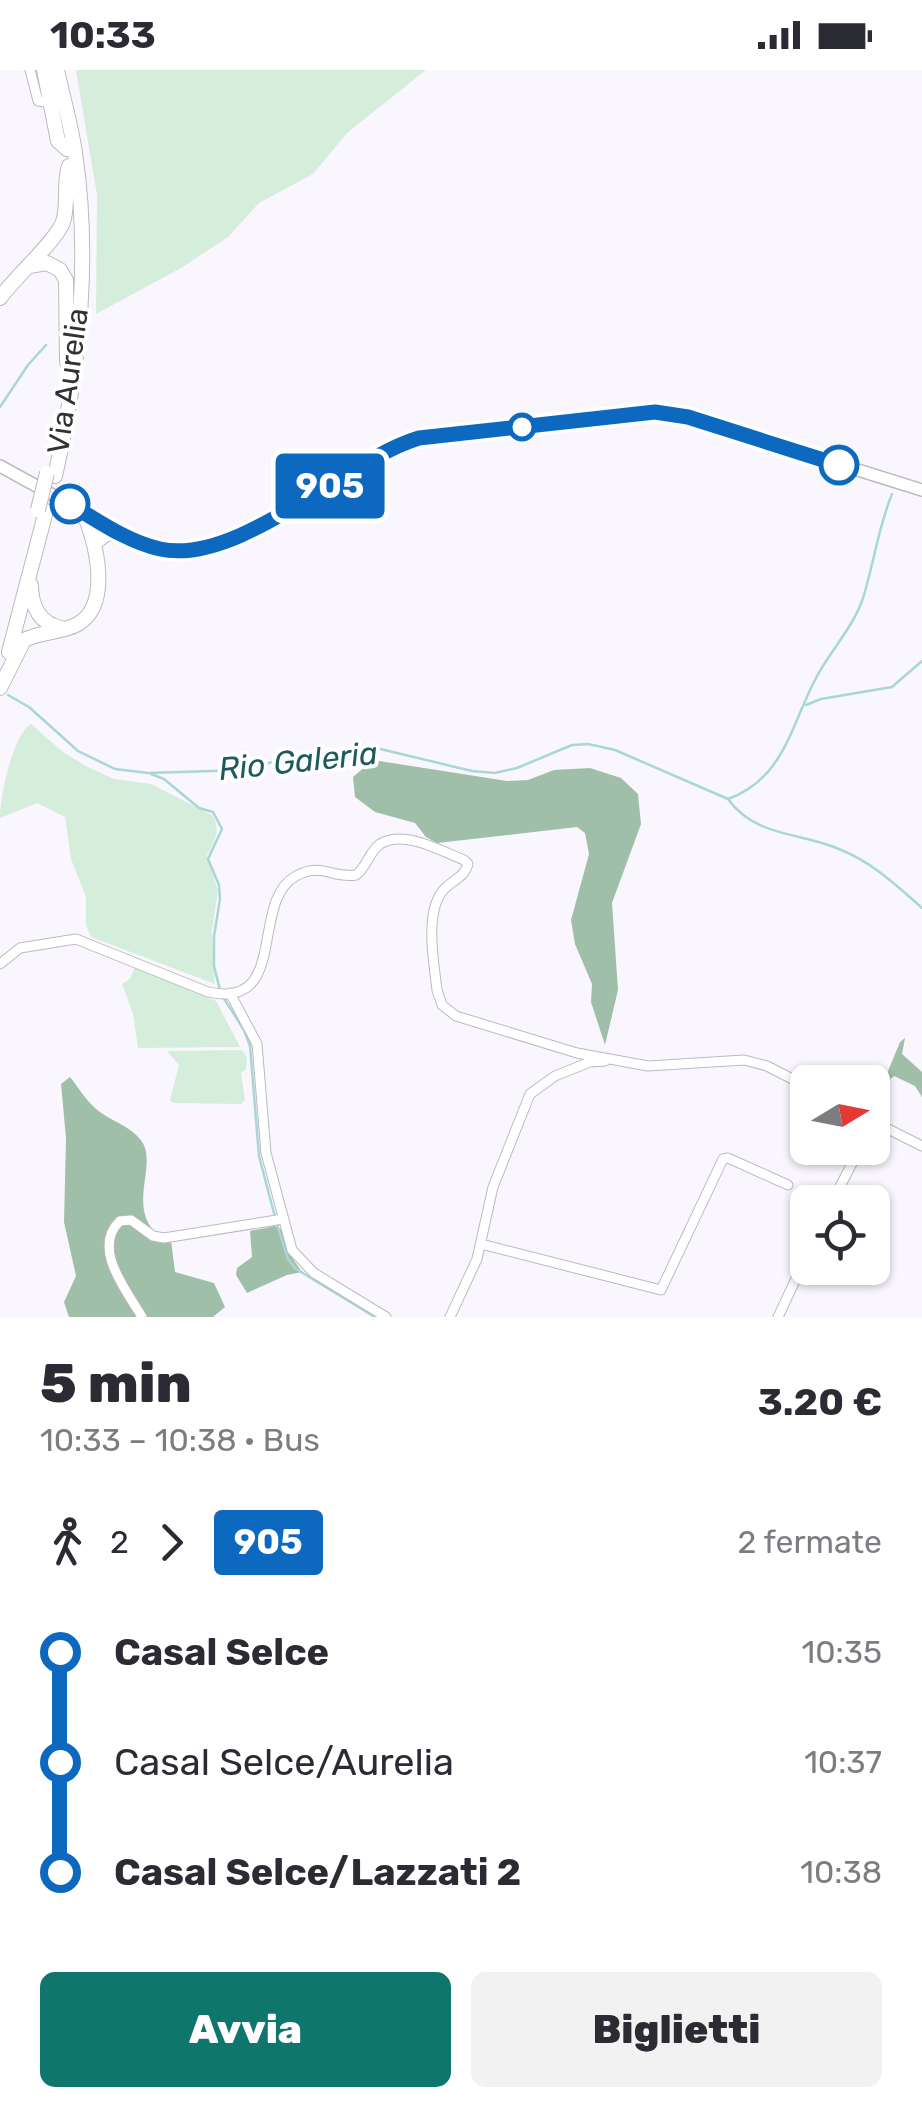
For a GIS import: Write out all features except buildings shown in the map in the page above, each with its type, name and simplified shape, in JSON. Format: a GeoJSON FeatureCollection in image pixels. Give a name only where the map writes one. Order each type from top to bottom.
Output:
{"type":"FeatureCollection","features":[{"type":"Feature","properties":{"kind":"highway"},"geometry":{"type":"LineString","coordinates":[[46,70],[58,141],[66,149]]}},
{"type":"Feature","properties":{"kind":"highway","name":"Via Aurelia"},"geometry":{"type":"LineString","coordinates":[[46,70],[69,166],[74,256],[67,362],[51,474]]}},
{"type":"Feature","properties":{"kind":"highway","name":"Via Aurelia"},"geometry":{"type":"LineString","coordinates":[[0,687],[68,414],[80,306],[80,206],[60,70]]}},
{"type":"Feature","properties":{"kind":"highway"},"geometry":{"type":"LineString","coordinates":[[0,298],[63,222],[64,178],[69,166]]}},
{"type":"Feature","properties":{"kind":"highway"},"geometry":{"type":"LineString","coordinates":[[24,268],[48,262],[64,275],[67,362]]}},
{"type":"Feature","properties":{"kind":"highway"},"geometry":{"type":"LineString","coordinates":[[42,511],[31,595],[44,620],[66,628]]}},
{"type":"Feature","properties":{"kind":"highway","name":"Via Aurelia"},"geometry":{"type":"LineString","coordinates":[[0,657],[42,511]]}},
{"type":"Feature","properties":{"kind":"highway"},"geometry":{"type":"LineString","coordinates":[[0,687],[24,640],[83,621],[94,605],[94,543],[83,512]]}},
{"type":"Feature","properties":{"kind":"highway"},"geometry":{"type":"LineString","coordinates":[[94,543],[101,523]]}},
{"type":"Feature","properties":{"kind":"highway"},"geometry":{"type":"LineString","coordinates":[[94,543],[106,534],[120,532]]}},
{"type":"Feature","properties":{"kind":"main road"},"geometry":{"type":"LineString","coordinates":[[0,466],[153,548],[193,550],[282,515],[395,447],[419,438],[646,412],[688,417],[920,486]]}},
{"type":"Feature","properties":{"kind":"street"},"geometry":{"type":"LineString","coordinates":[[30,70],[38,101],[51,103]]}},
{"type":"Feature","properties":{"kind":"street"},"geometry":{"type":"LineString","coordinates":[[225,994],[253,982],[259,974],[276,899],[290,880],[320,868],[354,876],[382,844],[409,840],[468,864],[466,872],[442,892],[434,912],[436,985],[444,1008],[517,1037],[648,1066],[744,1060],[790,1077]]}},
{"type":"Feature","properties":{"kind":"street"},"geometry":{"type":"LineString","coordinates":[[0,964],[20,948],[76,938],[225,994],[258,1044],[265,1144],[278,1220],[290,1247],[300,1262],[386,1317]]}},
{"type":"Feature","properties":{"kind":"street"},"geometry":{"type":"LineString","coordinates":[[450,1317],[481,1244],[493,1187],[530,1094],[555,1076],[590,1062],[614,1058]]}},
{"type":"Feature","properties":{"kind":"street"},"geometry":{"type":"LineString","coordinates":[[890,1130],[922,1146]]}},
{"type":"Feature","properties":{"kind":"street"},"geometry":{"type":"LineString","coordinates":[[481,1244],[662,1290],[723,1159],[788,1184]]}},
{"type":"Feature","properties":{"kind":"street"},"geometry":{"type":"LineString","coordinates":[[142,1317],[109,1254],[109,1236],[118,1222],[132,1220],[153,1236],[166,1238],[278,1220]]}},
{"type":"Feature","properties":{"kind":"street"},"geometry":{"type":"LineString","coordinates":[[778,1317],[793,1285]]}},
{"type":"Feature","properties":{"kind":"green space"},"geometry":{"type":"Polygon","coordinates":[[[76,70],[426,70],[347,133],[313,174],[259,203],[228,237],[181,268],[96,314],[97,195],[76,70]]]}},
{"type":"Feature","properties":{"kind":"green space"},"geometry":{"type":"Polygon","coordinates":[[[31,724],[86,766],[114,779],[151,784],[212,815],[217,830],[207,855],[218,891],[212,931],[215,984],[91,937],[86,925],[86,897],[71,859],[65,817],[37,803],[0,818],[13,752],[31,724]]]}},
{"type":"Feature","properties":{"kind":"green space"},"geometry":{"type":"Polygon","coordinates":[[[373,760],[507,781],[528,780],[554,770],[590,768],[621,778],[638,794],[641,824],[612,903],[618,990],[605,1045],[591,1002],[592,984],[575,944],[571,920],[589,854],[585,833],[577,827],[437,843],[415,823],[375,812],[355,797],[353,777],[373,760]]]}},
{"type":"Feature","properties":{"kind":"green space"},"geometry":{"type":"Polygon","coordinates":[[[135,966],[216,1001],[240,1047],[138,1048],[133,1014],[122,984],[130,979],[135,966]]]}},
{"type":"Feature","properties":{"kind":"green space"},"geometry":{"type":"Polygon","coordinates":[[[905,1038],[902,1054],[922,1072],[922,1097],[915,1086],[894,1076],[890,1079],[890,1066],[905,1038]]]}},
{"type":"Feature","properties":{"kind":"green space"},"geometry":{"type":"Polygon","coordinates":[[[242,1050],[247,1058],[246,1069],[241,1073],[245,1100],[241,1104],[170,1100],[179,1065],[167,1051],[242,1050]]]}},
{"type":"Feature","properties":{"kind":"green space"},"geometry":{"type":"Polygon","coordinates":[[[70,1077],[95,1108],[135,1134],[145,1148],[144,1207],[153,1230],[134,1220],[115,1222],[107,1244],[114,1270],[139,1317],[69,1317],[64,1302],[76,1276],[64,1222],[66,1138],[61,1084],[70,1077]]]}},
{"type":"Feature","properties":{"kind":"green space"},"geometry":{"type":"Polygon","coordinates":[[[129,1222],[171,1240],[175,1272],[214,1283],[225,1307],[213,1317],[145,1317],[111,1253],[117,1226],[129,1222]]]}},
{"type":"Feature","properties":{"kind":"green space"},"geometry":{"type":"Polygon","coordinates":[[[275,1226],[282,1230],[292,1258],[302,1272],[247,1293],[236,1275],[237,1268],[252,1257],[250,1231],[275,1226]]]}},
{"type":"Feature","properties":{"kind":"waterway"},"geometry":{"type":"LineString","coordinates":[[0,407],[46,345]]}},
{"type":"Feature","properties":{"kind":"waterway"},"geometry":{"type":"LineString","coordinates":[[728,799],[762,778],[784,749],[816,678],[863,598],[892,494]]}},
{"type":"Feature","properties":{"kind":"waterway"},"geometry":{"type":"LineString","coordinates":[[806,705],[892,687],[922,661]]}},
{"type":"Feature","properties":{"kind":"waterway","name":"Rio Galeria"},"geometry":{"type":"LineString","coordinates":[[8,695],[29,707],[78,751],[115,769],[148,773],[243,770],[372,747],[495,773],[572,745],[615,750],[728,799],[764,827],[851,854],[922,908]]}},
{"type":"Feature","properties":{"kind":"waterway"},"geometry":{"type":"LineString","coordinates":[[151,774],[164,779],[199,808],[213,812],[222,829],[208,859],[219,885],[214,966],[220,990]]}},
{"type":"Feature","properties":{"kind":"waterway"},"geometry":{"type":"LineString","coordinates":[[223,997],[250,1046],[259,1156],[275,1217]]}},
{"type":"Feature","properties":{"kind":"waterway"},"geometry":{"type":"LineString","coordinates":[[277,1224],[288,1259],[296,1269],[375,1317]]}},
{"type":"Feature","properties":{"kind":"bus line","name":"905"},"geometry":{"type":"LineString","coordinates":[[70,504],[153,548],[193,550],[282,515],[405,442],[428,436],[646,412],[688,417],[839,465]]}}]}
